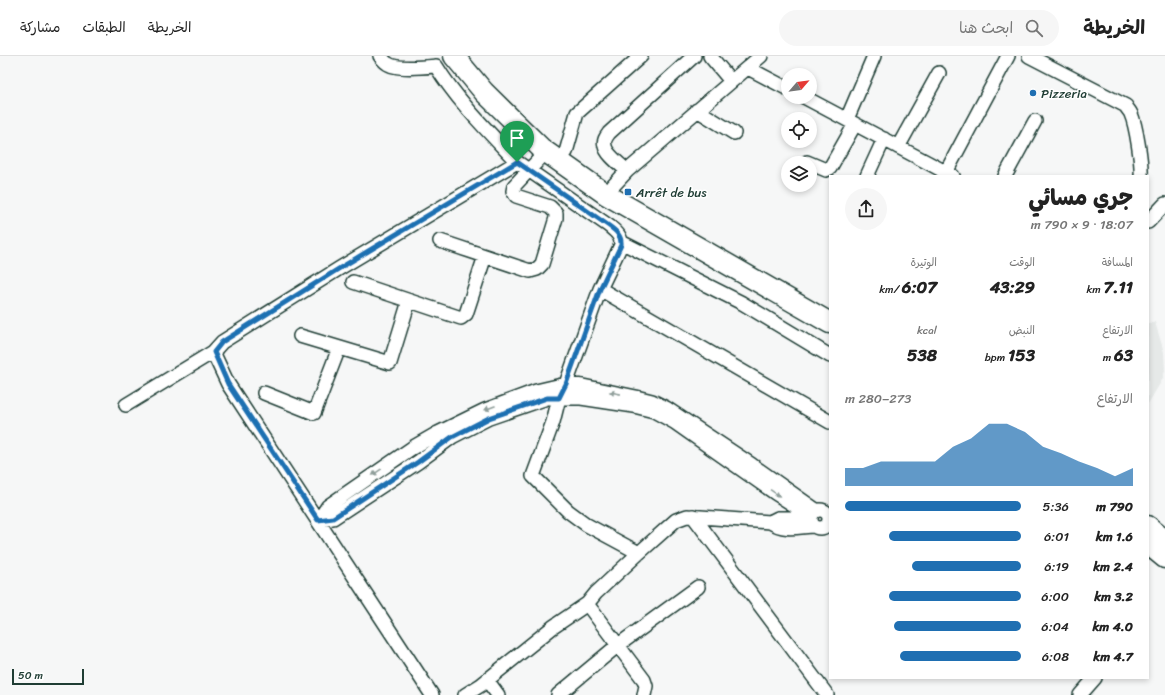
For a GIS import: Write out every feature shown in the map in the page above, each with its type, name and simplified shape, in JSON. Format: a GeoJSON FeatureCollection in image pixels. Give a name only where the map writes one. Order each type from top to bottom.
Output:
{"type":"FeatureCollection","features":[{"type":"Feature","properties":{"kind":"highway"},"geometry":{"type":"LineString","coordinates":[[453,56],[484,92],[546,152],[607,195],[829,322]]}},
{"type":"Feature","properties":{"kind":"highway"},"geometry":{"type":"LineString","coordinates":[[471,56],[493,84],[523,117],[550,141],[566,152],[620,179],[624,193],[829,309]]}},
{"type":"Feature","properties":{"kind":"highway"},"geometry":{"type":"LineString","coordinates":[[1149,527],[1165,541]]}},
{"type":"Feature","properties":{"kind":"highway"},"geometry":{"type":"LineString","coordinates":[[1149,545],[1165,558]]}},
{"type":"Feature","properties":{"kind":"street"},"geometry":{"type":"LineString","coordinates":[[380,56],[387,64],[392,66],[418,68],[436,66],[453,56]]}},
{"type":"Feature","properties":{"kind":"street"},"geometry":{"type":"LineString","coordinates":[[566,152],[577,113],[641,56]]}},
{"type":"Feature","properties":{"kind":"street"},"geometry":{"type":"LineString","coordinates":[[694,56],[608,133],[604,140],[604,146],[620,179],[697,110],[761,56]]}},
{"type":"Feature","properties":{"kind":"street"},"geometry":{"type":"LineString","coordinates":[[710,56],[731,81]]}},
{"type":"Feature","properties":{"kind":"street"},"geometry":{"type":"LineString","coordinates":[[817,166],[828,170],[830,168],[851,121],[874,56]]}},
{"type":"Feature","properties":{"kind":"street"},"geometry":{"type":"LineString","coordinates":[[817,104],[948,175],[1008,56]]}},
{"type":"Feature","properties":{"kind":"street"},"geometry":{"type":"LineString","coordinates":[[1029,56],[1126,106],[1134,123],[1141,165],[1141,175]]}},
{"type":"Feature","properties":{"kind":"street"},"geometry":{"type":"LineString","coordinates":[[436,66],[444,80],[467,108],[517,162],[609,226],[616,232],[621,242],[742,303],[829,355]]}},
{"type":"Feature","properties":{"kind":"street"},"geometry":{"type":"LineString","coordinates":[[748,68],[781,84]]}},
{"type":"Feature","properties":{"kind":"street"},"geometry":{"type":"LineString","coordinates":[[898,147],[939,73]]}},
{"type":"Feature","properties":{"kind":"street"},"geometry":{"type":"LineString","coordinates":[[697,110],[734,133]]}},
{"type":"Feature","properties":{"kind":"street"},"geometry":{"type":"LineString","coordinates":[[1006,175],[1035,122]]}},
{"type":"Feature","properties":{"kind":"street"},"geometry":{"type":"LineString","coordinates":[[866,175],[884,140]]}},
{"type":"Feature","properties":{"kind":"street"},"geometry":{"type":"LineString","coordinates":[[440,241],[530,271],[537,270],[542,264],[557,216],[555,210],[550,207],[514,195],[513,188],[546,152]]}},
{"type":"Feature","properties":{"kind":"street"},"geometry":{"type":"LineString","coordinates":[[126,405],[214,352],[222,342],[340,268],[517,162]]}},
{"type":"Feature","properties":{"kind":"street"},"geometry":{"type":"LineString","coordinates":[[1149,221],[1165,204]]}},
{"type":"Feature","properties":{"kind":"street"},"geometry":{"type":"LineString","coordinates":[[621,242],[621,245],[600,289],[566,384],[559,398],[533,476],[568,511],[587,525],[639,553]]}},
{"type":"Feature","properties":{"kind":"street"},"geometry":{"type":"LineString","coordinates":[[353,282],[458,318],[463,318],[466,314],[485,256]]}},
{"type":"Feature","properties":{"kind":"street"},"geometry":{"type":"LineString","coordinates":[[600,289],[829,421]]}},
{"type":"Feature","properties":{"kind":"street"},"geometry":{"type":"LineString","coordinates":[[300,336],[390,363],[408,301]]}},
{"type":"Feature","properties":{"kind":"street"},"geometry":{"type":"LineString","coordinates":[[264,394],[314,413],[339,348]]}},
{"type":"Feature","properties":{"kind":"street"},"geometry":{"type":"LineString","coordinates":[[214,352],[228,384],[432,695]]}},
{"type":"Feature","properties":{"kind":"street"},"geometry":{"type":"LineString","coordinates":[[318,520],[328,506],[412,448],[438,432],[485,410],[536,391],[566,384],[636,397],[659,404],[752,465],[820,519]]}},
{"type":"Feature","properties":{"kind":"street"},"geometry":{"type":"LineString","coordinates":[[318,520],[333,518],[418,462],[452,437],[489,418],[547,398],[582,398],[634,406],[654,411],[674,422],[775,493],[820,519]]}},
{"type":"Feature","properties":{"kind":"street"},"geometry":{"type":"LineString","coordinates":[[465,695],[487,680],[553,627],[587,604],[596,593],[676,520],[687,516],[770,522],[778,518],[820,519]]}},
{"type":"Feature","properties":{"kind":"street"},"geometry":{"type":"LineString","coordinates":[[693,516],[827,695]]}},
{"type":"Feature","properties":{"kind":"street"},"geometry":{"type":"LineString","coordinates":[[558,695],[617,646],[698,587]]}},
{"type":"Feature","properties":{"kind":"street"},"geometry":{"type":"LineString","coordinates":[[587,604],[644,680],[646,686],[644,695]]}},
{"type":"Feature","properties":{"kind":"street"},"geometry":{"type":"LineString","coordinates":[[1080,695],[1093,679]]}},
{"type":"Feature","properties":{"kind":"street"},"geometry":{"type":"LineString","coordinates":[[487,680],[498,695]]}},
{"type":"Feature","properties":{"kind":"shaded area"},"geometry":{"type":"Polygon","coordinates":[[[1155,322],[1164,352],[1165,371],[1162,380],[1149,402],[1149,323],[1155,322]]]}},
{"type":"Feature","properties":{"kind":"place","name":"Pizzeria"},"geometry":{"type":"Point","coordinates":[1033,93]}},
{"type":"Feature","properties":{"kind":"place","name":"Arrêt de bus"},"geometry":{"type":"Point","coordinates":[628,192]}},
{"type":"Feature","properties":{"kind":"route"},"geometry":{"type":"LineString","coordinates":[[517,162],[609,226],[620,237],[621,242],[621,245],[600,289],[566,384],[559,398],[547,398],[489,418],[452,437],[418,462],[333,518],[318,520],[228,384],[214,352],[222,342],[340,268],[517,162]]}}]}
